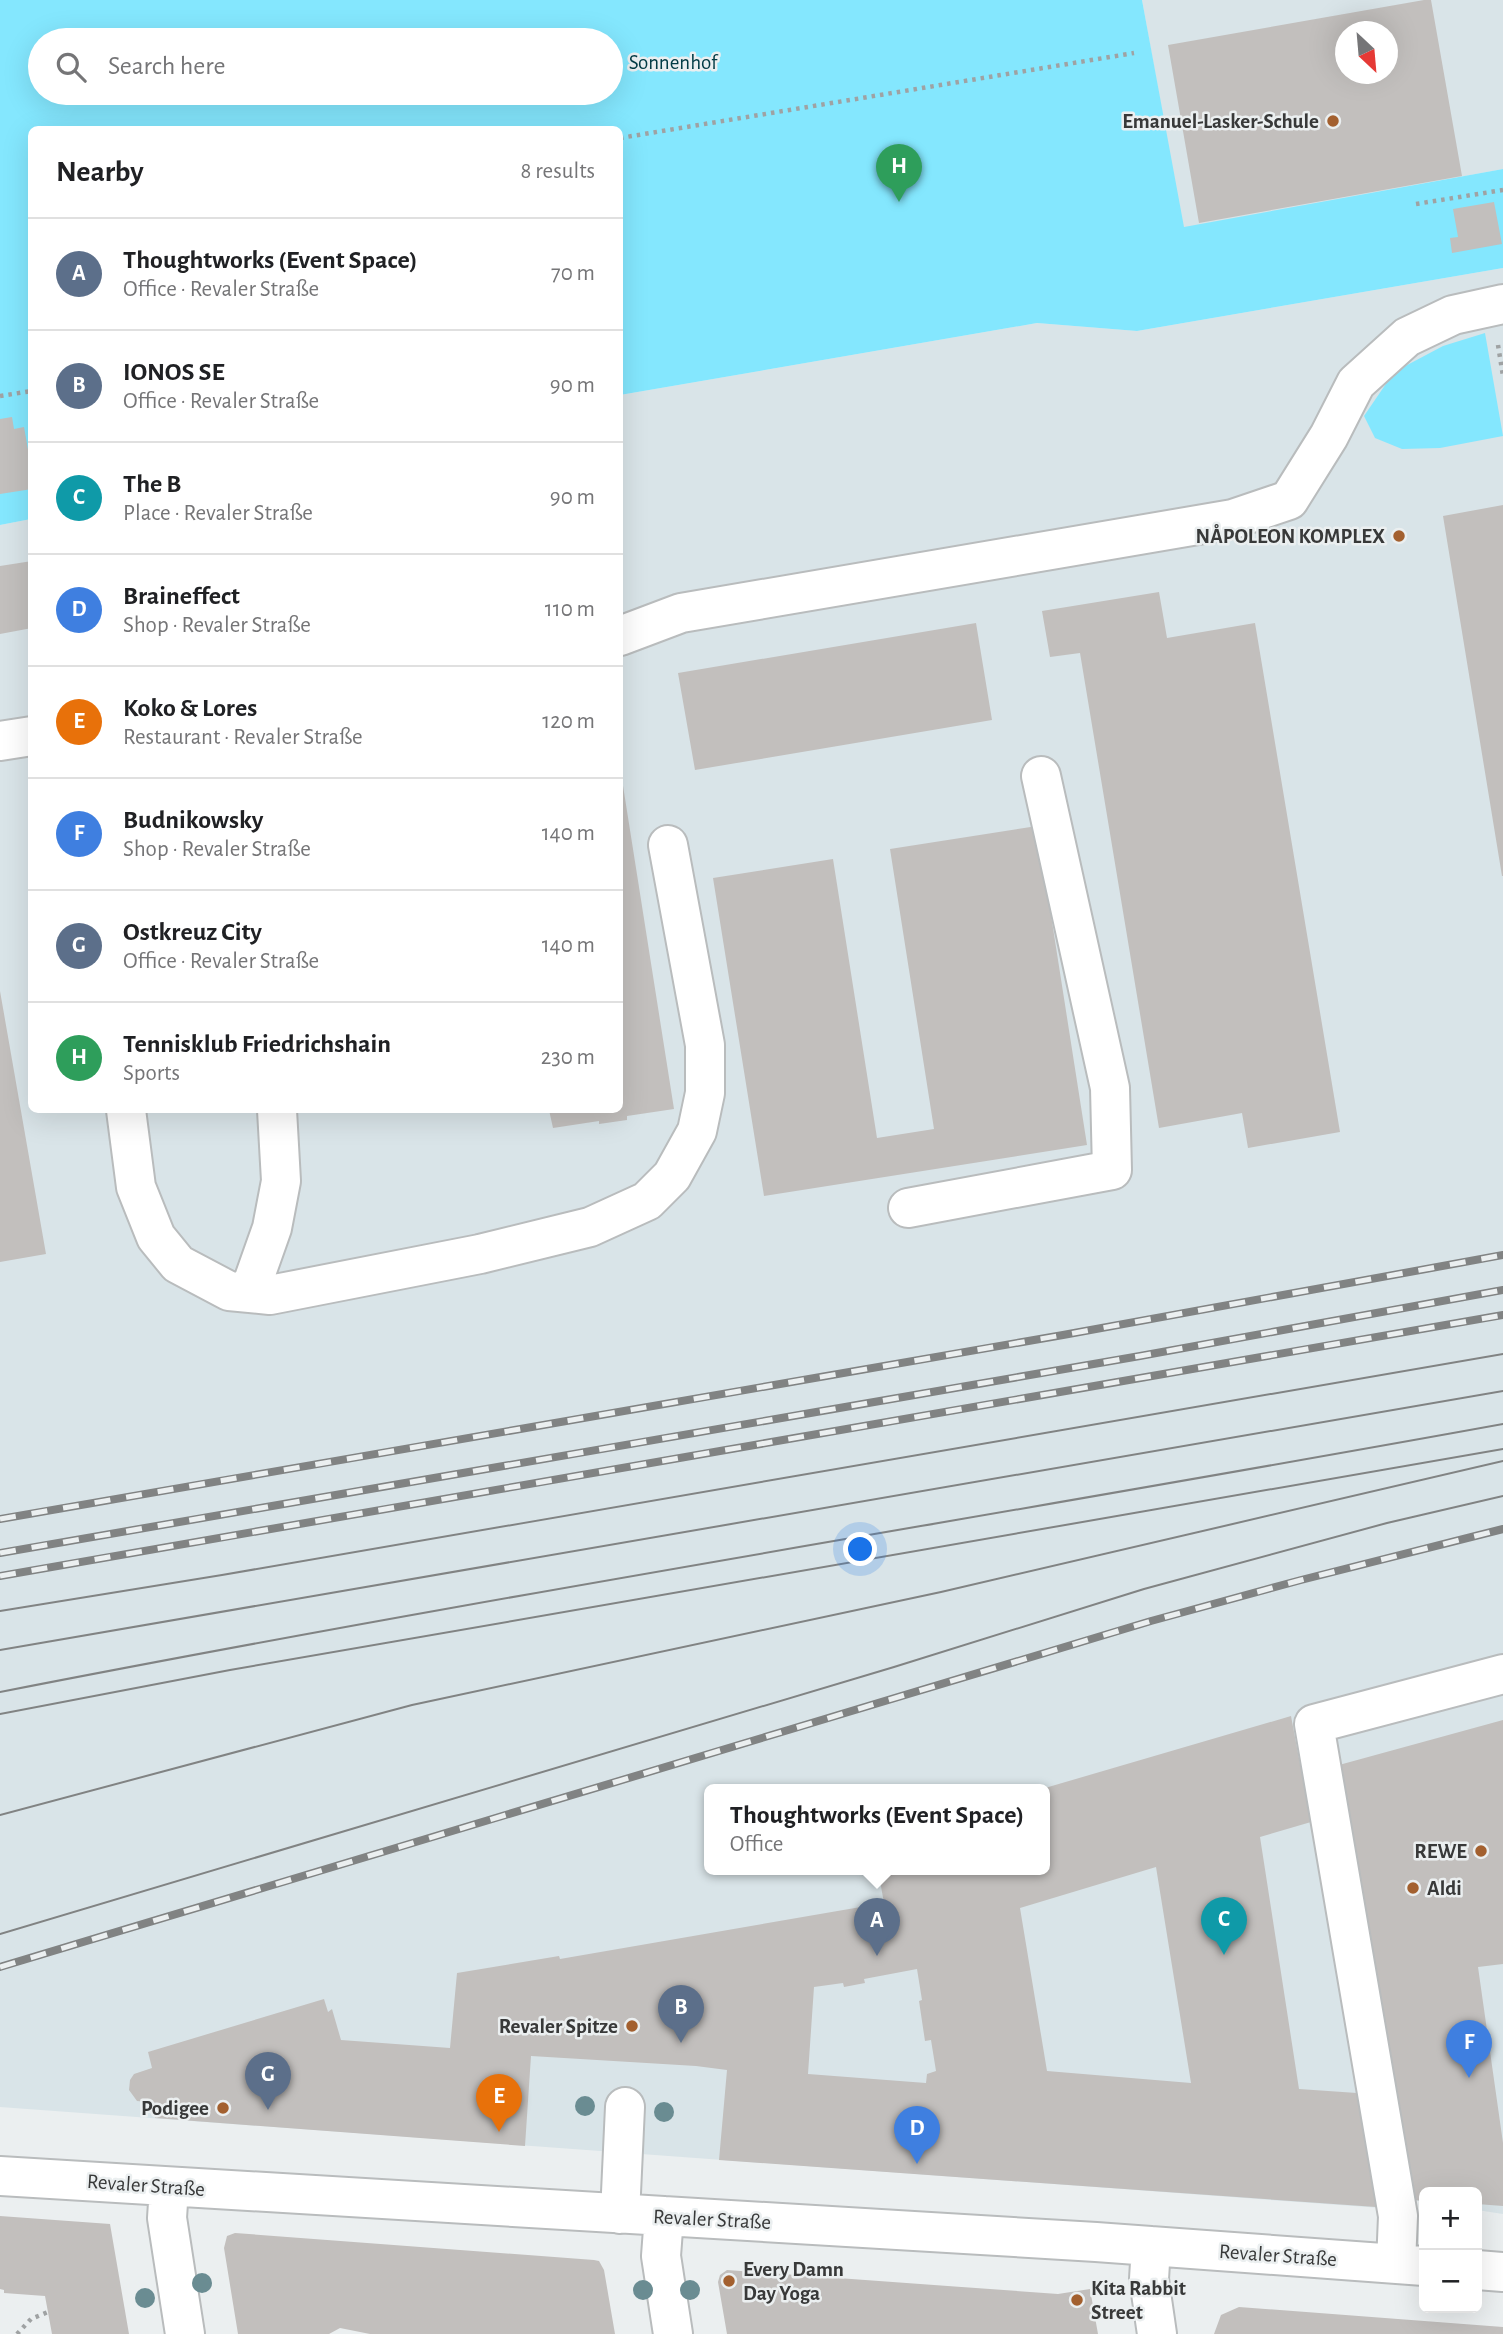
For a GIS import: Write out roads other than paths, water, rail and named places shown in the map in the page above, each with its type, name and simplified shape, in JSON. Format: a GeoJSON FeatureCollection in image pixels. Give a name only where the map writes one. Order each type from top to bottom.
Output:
{"type":"FeatureCollection","features":[{"type":"Feature","properties":{"kind":"street"},"geometry":{"type":"LineString","coordinates":[[623,635],[681,613],[1233,519],[1289,500],[1329,436],[1356,383],[1407,337],[1453,315],[1503,304]]}},
{"type":"Feature","properties":{"kind":"street"},"geometry":{"type":"LineString","coordinates":[[0,741],[28,737]]}},
{"type":"Feature","properties":{"kind":"street"},"geometry":{"type":"LineString","coordinates":[[908,1208],[1112,1170],[1110,1088],[1041,776]]}},
{"type":"Feature","properties":{"kind":"street"},"geometry":{"type":"LineString","coordinates":[[127,1113],[136,1187],[156,1237],[178,1264],[229,1291],[270,1295],[284,1293],[480,1254],[590,1227],[647,1200],[672,1176],[697,1131],[705,1093],[705,1045],[668,845]]}},
{"type":"Feature","properties":{"kind":"street"},"geometry":{"type":"LineString","coordinates":[[249,1293],[272,1228],[281,1181],[277,1113]]}},
{"type":"Feature","properties":{"kind":"street"},"geometry":{"type":"LineString","coordinates":[[1410,2265],[1398,2216],[1314,1724],[1503,1674]]}},
{"type":"Feature","properties":{"kind":"street"},"geometry":{"type":"LineString","coordinates":[[620,2214],[625,2107]]}},
{"type":"Feature","properties":{"kind":"street","name":"Revaler Straße"},"geometry":{"type":"LineString","coordinates":[[0,2176],[1151,2246],[1410,2265]]}},
{"type":"Feature","properties":{"kind":"street"},"geometry":{"type":"LineString","coordinates":[[169,2188],[167,2218],[185,2334]]}},
{"type":"Feature","properties":{"kind":"street"},"geometry":{"type":"LineString","coordinates":[[664,2216],[662,2256],[673,2334]]}},
{"type":"Feature","properties":{"kind":"street"},"geometry":{"type":"LineString","coordinates":[[1151,2246],[1149,2279],[1157,2334]]}},
{"type":"Feature","properties":{"kind":"street"},"geometry":{"type":"LineString","coordinates":[[1482,2270],[1503,2272]]}},
{"type":"Feature","properties":{"kind":"tram line"},"geometry":{"type":"LineString","coordinates":[[0,1611],[1503,1354]]}},
{"type":"Feature","properties":{"kind":"tram line"},"geometry":{"type":"LineString","coordinates":[[0,1650],[1503,1391]]}},
{"type":"Feature","properties":{"kind":"tram line"},"geometry":{"type":"LineString","coordinates":[[0,1692],[563,1588],[1503,1424]]}},
{"type":"Feature","properties":{"kind":"tram line"},"geometry":{"type":"LineString","coordinates":[[0,1714],[230,1670],[1503,1449]]}},
{"type":"Feature","properties":{"kind":"tram line"},"geometry":{"type":"LineString","coordinates":[[0,1815],[412,1705],[941,1592],[1503,1461]]}},
{"type":"Feature","properties":{"kind":"tram line"},"geometry":{"type":"LineString","coordinates":[[0,1934],[894,1667],[1144,1589],[1387,1523],[1503,1496]]}},
{"type":"Feature","properties":{"kind":"railway"},"geometry":{"type":"LineString","coordinates":[[0,1519],[1063,1335],[1503,1255]]}},
{"type":"Feature","properties":{"kind":"railway"},"geometry":{"type":"LineString","coordinates":[[0,1553],[1140,1356],[1503,1290]]}},
{"type":"Feature","properties":{"kind":"railway"},"geometry":{"type":"LineString","coordinates":[[0,1576],[1503,1315]]}},
{"type":"Feature","properties":{"kind":"railway"},"geometry":{"type":"LineString","coordinates":[[0,1967],[1151,1621],[1503,1529]]}},
{"type":"Feature","properties":{"kind":"place","name":"Emanuel-Lasker-Schule"},"geometry":{"type":"Point","coordinates":[1333,121]}},
{"type":"Feature","properties":{"kind":"place","name":"Tennisklub Friedrichshain"},"geometry":{"type":"Point","coordinates":[899,202]}},
{"type":"Feature","properties":{"kind":"place","name":"NÅPOLEON KOMPLEX"},"geometry":{"type":"Point","coordinates":[1399,536]}},
{"type":"Feature","properties":{"kind":"place","name":"REWE"},"geometry":{"type":"Point","coordinates":[1481,1851]}},
{"type":"Feature","properties":{"kind":"place","name":"Aldi"},"geometry":{"type":"Point","coordinates":[1413,1888]}},
{"type":"Feature","properties":{"kind":"place","name":"The B"},"geometry":{"type":"Point","coordinates":[1224,1955]}},
{"type":"Feature","properties":{"kind":"place","name":"Thoughtworks (Event Space)"},"geometry":{"type":"Point","coordinates":[877,1956]}},
{"type":"Feature","properties":{"kind":"place","name":"Revaler Spitze"},"geometry":{"type":"Point","coordinates":[632,2026]}},
{"type":"Feature","properties":{"kind":"place","name":"IONOS SE"},"geometry":{"type":"Point","coordinates":[681,2043]}},
{"type":"Feature","properties":{"kind":"place","name":"Budnikowsky"},"geometry":{"type":"Point","coordinates":[1469,2078]}},
{"type":"Feature","properties":{"kind":"place","name":"Podigee"},"geometry":{"type":"Point","coordinates":[223,2108]}},
{"type":"Feature","properties":{"kind":"place","name":"Ostkreuz City"},"geometry":{"type":"Point","coordinates":[268,2110]}},
{"type":"Feature","properties":{"kind":"place","name":"Koko & Lores"},"geometry":{"type":"Point","coordinates":[499,2132]}},
{"type":"Feature","properties":{"kind":"place","name":"Braineffect"},"geometry":{"type":"Point","coordinates":[917,2164]}},
{"type":"Feature","properties":{"kind":"place","name":"Every Damn Day Yoga"},"geometry":{"type":"Point","coordinates":[729,2281]}},
{"type":"Feature","properties":{"kind":"place","name":"Kita Rabbit Street"},"geometry":{"type":"Point","coordinates":[1077,2300]}},
{"type":"Feature","properties":{"kind":"park label","name":"Sonnenhof"},"geometry":{"type":"Point","coordinates":[673,62]}}]}
